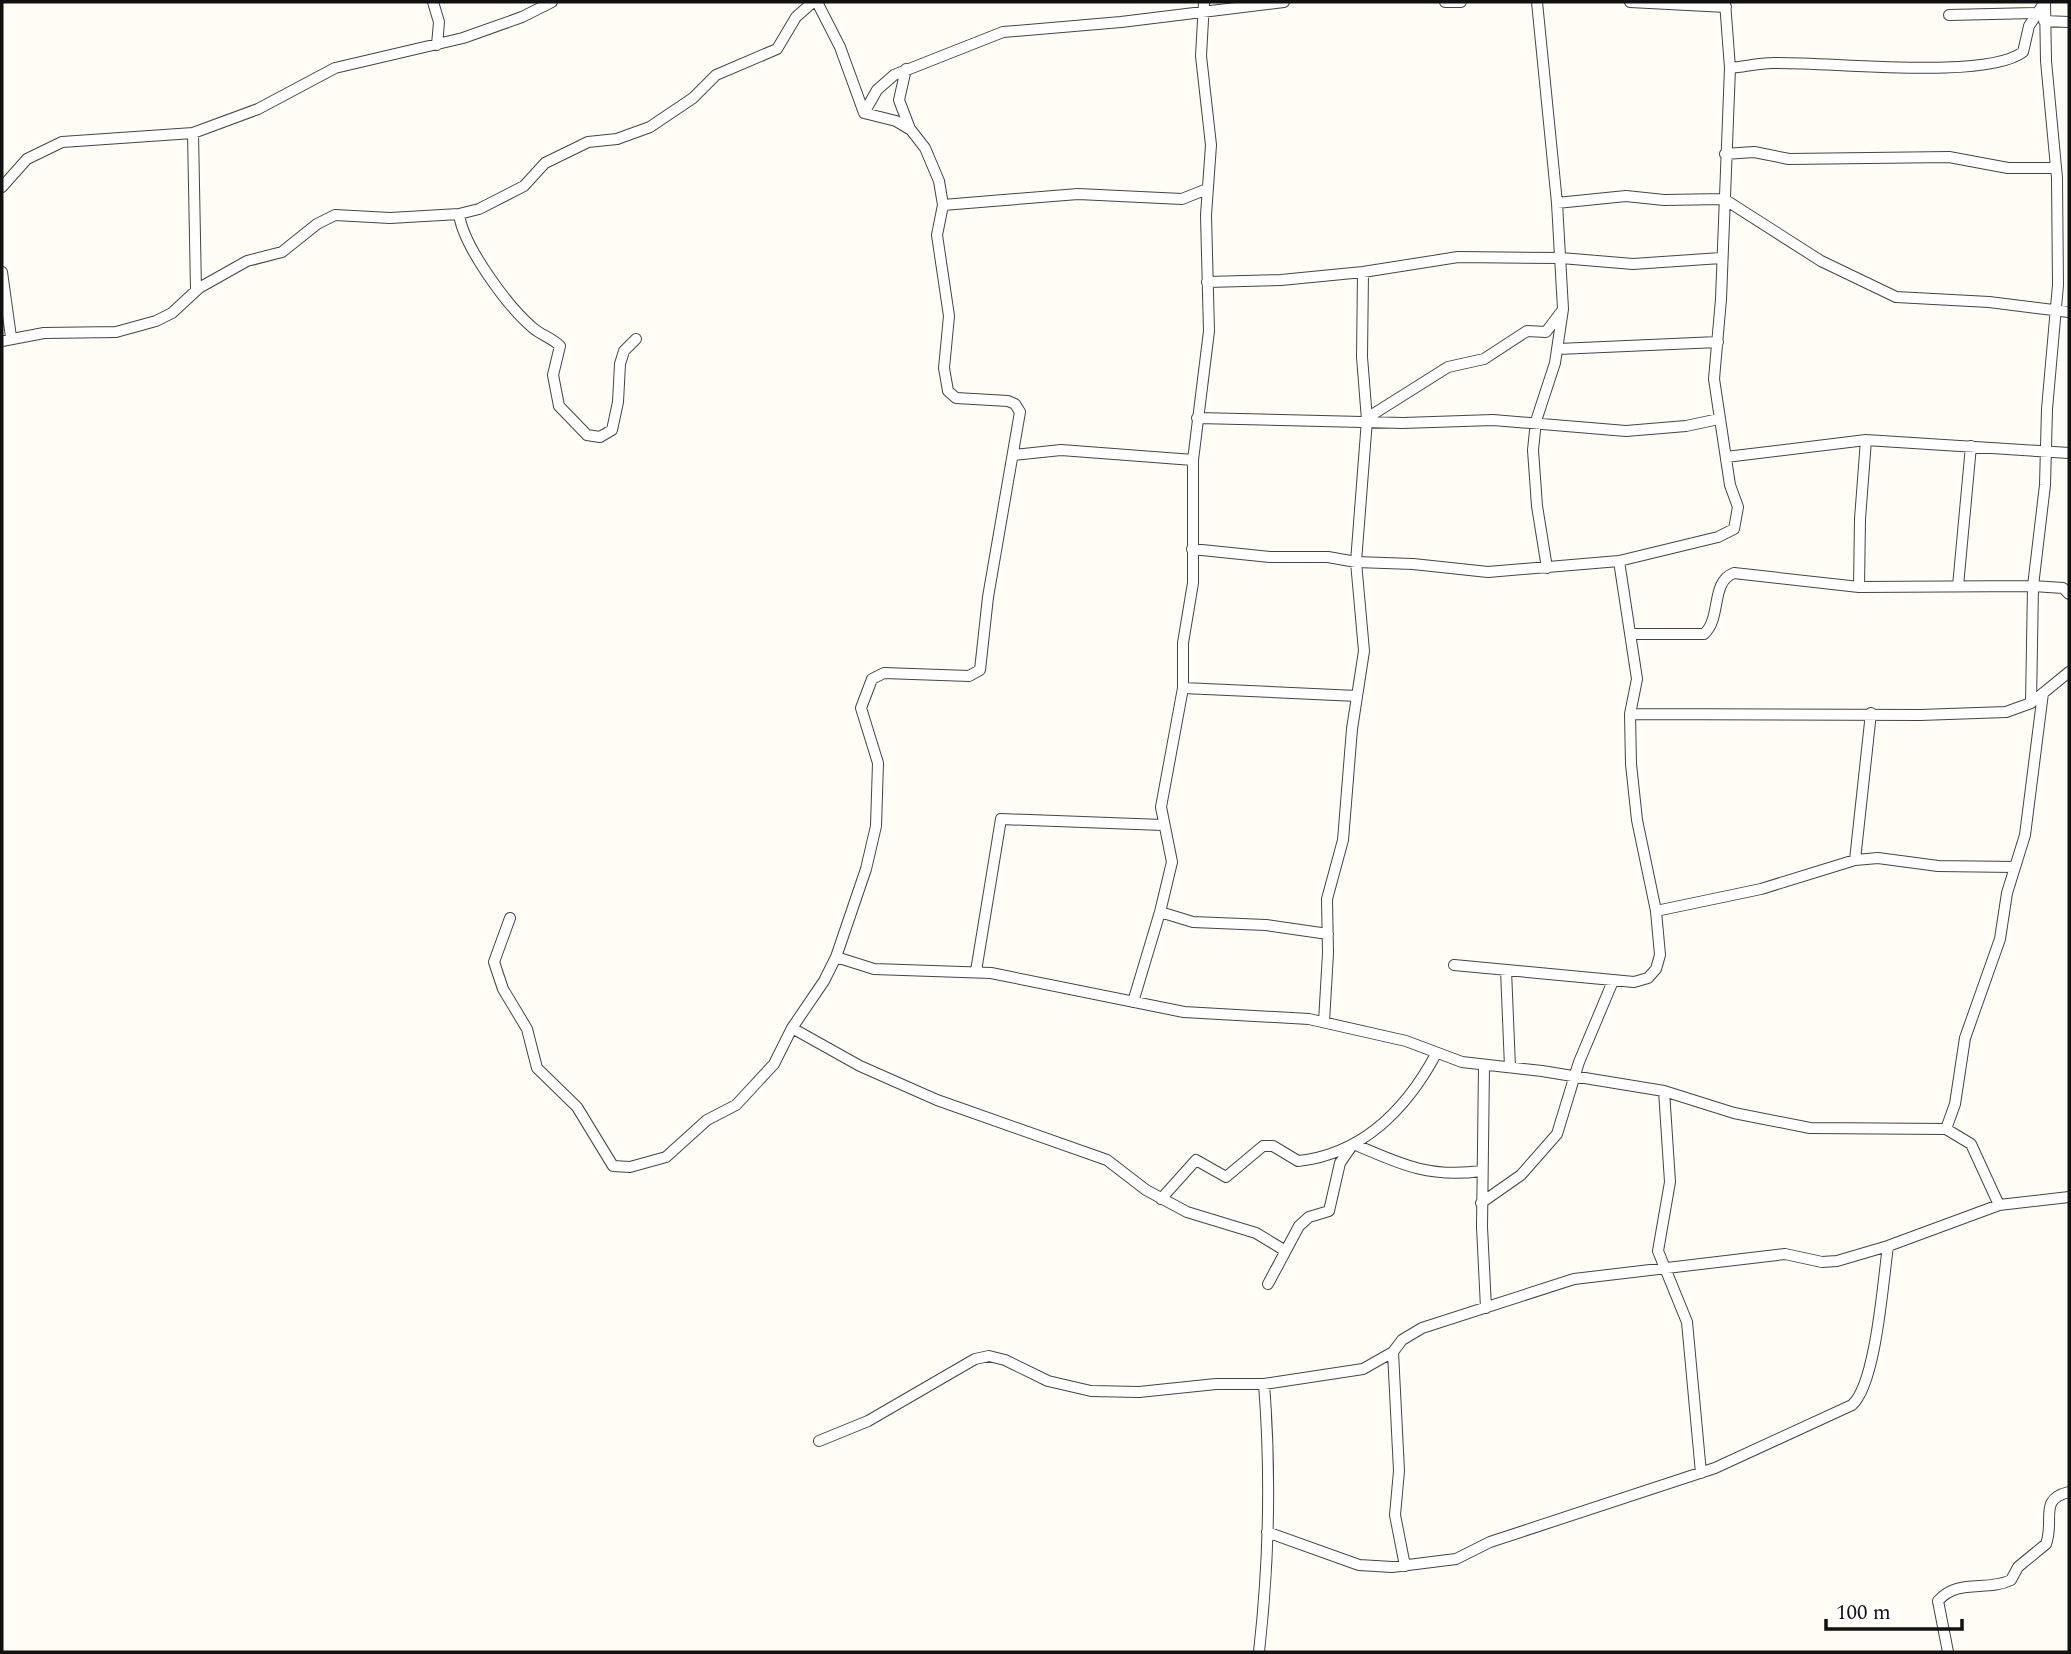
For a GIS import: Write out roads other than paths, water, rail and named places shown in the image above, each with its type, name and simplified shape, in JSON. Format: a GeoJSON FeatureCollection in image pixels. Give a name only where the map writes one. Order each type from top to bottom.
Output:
{"type":"FeatureCollection","features":[{"type":"Feature","properties":{"kind":"street"},"geometry":{"type":"LineString","coordinates":[[433,2],[439,22],[437,45]]}},
{"type":"Feature","properties":{"kind":"street"},"geometry":{"type":"LineString","coordinates":[[2,187],[27,159],[62,142],[193,133],[258,109],[335,68],[437,45],[491,29],[552,2]]}},
{"type":"Feature","properties":{"kind":"street"},"geometry":{"type":"LineString","coordinates":[[2,272],[6,339],[44,333],[116,332],[135,328],[172,313],[196,290],[247,261],[282,252],[317,224],[335,215],[390,218],[459,214],[479,209],[524,186],[545,163],[581,145],[630,136],[663,120],[693,98],[716,75],[778,49],[796,17],[815,2],[840,47],[864,113]]}},
{"type":"Feature","properties":{"kind":"street"},"geometry":{"type":"LineString","coordinates":[[864,113],[884,82],[906,69],[1003,32],[1205,7],[1284,2]]}},
{"type":"Feature","properties":{"kind":"street"},"geometry":{"type":"LineString","coordinates":[[1445,2],[1461,2]]}},
{"type":"Feature","properties":{"kind":"street"},"geometry":{"type":"LineString","coordinates":[[1537,2],[1557,203],[1563,309],[1558,349],[1536,421],[1534,478],[1547,568]]}},
{"type":"Feature","properties":{"kind":"street"},"geometry":{"type":"LineString","coordinates":[[1192,549],[1269,557],[1328,556],[1356,562],[1413,564],[1488,572],[1619,561],[1718,537],[1734,529],[1738,507],[1730,485],[1714,379],[1730,68],[1726,4],[1630,2]]}},
{"type":"Feature","properties":{"kind":"street"},"geometry":{"type":"LineString","coordinates":[[2031,703],[2034,586],[2047,451],[2047,409],[2064,247],[2041,17],[2045,2]]}},
{"type":"Feature","properties":{"kind":"street"},"geometry":{"type":"LineString","coordinates":[[1133,1002],[1172,862],[1163,825],[1163,790],[1183,688],[1183,642],[1193,583],[1193,460],[1208,354],[1207,189],[1211,145],[1201,56],[1205,7]]}},
{"type":"Feature","properties":{"kind":"street"},"geometry":{"type":"LineString","coordinates":[[1949,15],[2041,17],[2069,22]]}},
{"type":"Feature","properties":{"kind":"street"},"geometry":{"type":"LineString","coordinates":[[1730,68],[1771,63],[1906,67],[1994,64],[2022,52],[2026,33],[2041,17]]}},
{"type":"Feature","properties":{"kind":"street"},"geometry":{"type":"LineString","coordinates":[[510,918],[494,962],[503,989],[527,1029],[537,1068],[577,1107],[613,1166],[630,1167],[666,1157],[706,1120],[736,1105],[774,1064],[792,1028],[836,957],[866,869],[876,826],[878,763],[861,716],[863,701],[872,679],[878,674],[969,676],[980,670],[988,597],[1020,418],[1015,404],[956,398],[946,384],[949,316],[937,235],[943,205],[934,166],[911,130],[899,100],[906,69]]}},
{"type":"Feature","properties":{"kind":"street"},"geometry":{"type":"LineString","coordinates":[[864,113],[896,121],[911,130]]}},
{"type":"Feature","properties":{"kind":"street"},"geometry":{"type":"LineString","coordinates":[[193,133],[196,290]]}},
{"type":"Feature","properties":{"kind":"street"},"geometry":{"type":"LineString","coordinates":[[1725,154],[1755,152],[1789,159],[1949,157],[2008,168],[2055,168]]}},
{"type":"Feature","properties":{"kind":"street"},"geometry":{"type":"LineString","coordinates":[[943,205],[1077,194],[1182,199],[1207,189]]}},
{"type":"Feature","properties":{"kind":"street"},"geometry":{"type":"LineString","coordinates":[[1557,203],[1617,196],[1724,199],[1821,261],[1896,297],[1990,302],[2069,312]]}},
{"type":"Feature","properties":{"kind":"street"},"geometry":{"type":"LineString","coordinates":[[459,214],[471,246],[502,292],[529,325],[560,346],[553,375],[559,406],[587,435],[605,436],[612,430],[618,402],[620,364],[624,351],[636,339]]}},
{"type":"Feature","properties":{"kind":"street"},"geometry":{"type":"LineString","coordinates":[[1207,282],[1281,280],[1363,272],[1458,257],[1561,258],[1633,264],[1721,258]]}},
{"type":"Feature","properties":{"kind":"street"},"geometry":{"type":"LineString","coordinates":[[1324,1022],[1327,899],[1343,840],[1364,651],[1356,562],[1367,419],[1362,358],[1363,272]]}},
{"type":"Feature","properties":{"kind":"street"},"geometry":{"type":"LineString","coordinates":[[1367,419],[1447,367],[1485,359],[1527,331],[1546,332],[1563,309]]}},
{"type":"Feature","properties":{"kind":"street"},"geometry":{"type":"LineString","coordinates":[[1558,349],[1718,342]]}},
{"type":"Feature","properties":{"kind":"street"},"geometry":{"type":"LineString","coordinates":[[1198,418],[1536,421],[1589,429],[1639,431],[1719,419]]}},
{"type":"Feature","properties":{"kind":"street"},"geometry":{"type":"LineString","coordinates":[[1726,457],[1866,440],[2069,453]]}},
{"type":"Feature","properties":{"kind":"street"},"geometry":{"type":"LineString","coordinates":[[1859,587],[1860,519],[1866,440]]}},
{"type":"Feature","properties":{"kind":"street"},"geometry":{"type":"LineString","coordinates":[[1958,586],[1971,446]]}},
{"type":"Feature","properties":{"kind":"street"},"geometry":{"type":"LineString","coordinates":[[1014,455],[1061,450],[1193,460]]}},
{"type":"Feature","properties":{"kind":"street"},"geometry":{"type":"LineString","coordinates":[[1454,965],[1641,982],[1656,969],[1660,955],[1656,911],[1637,820],[1629,750],[1630,714],[1637,689],[1633,634],[1619,561]]}},
{"type":"Feature","properties":{"kind":"street"},"geometry":{"type":"LineString","coordinates":[[1633,634],[1704,634],[1710,628],[1721,584],[1726,576],[1734,573],[1859,587],[2034,586],[2063,588],[2069,594]]}},
{"type":"Feature","properties":{"kind":"street"},"geometry":{"type":"LineString","coordinates":[[1630,714],[1920,715],[2006,712],[2031,703],[2069,672]]}},
{"type":"Feature","properties":{"kind":"street"},"geometry":{"type":"LineString","coordinates":[[1183,688],[1357,696]]}},
{"type":"Feature","properties":{"kind":"street"},"geometry":{"type":"LineString","coordinates":[[1946,1129],[1957,1094],[1965,1038],[2000,939],[2007,892],[2030,810],[2043,692]]}},
{"type":"Feature","properties":{"kind":"street"},"geometry":{"type":"LineString","coordinates":[[1855,860],[1871,713]]}},
{"type":"Feature","properties":{"kind":"street"},"geometry":{"type":"LineString","coordinates":[[976,971],[1001,819],[1163,825]]}},
{"type":"Feature","properties":{"kind":"street"},"geometry":{"type":"LineString","coordinates":[[1656,911],[1761,889],[1855,860],[1878,858],[1938,866],[2015,867]]}},
{"type":"Feature","properties":{"kind":"street"},"geometry":{"type":"LineString","coordinates":[[1160,912],[1200,923],[1266,925],[1328,934]]}},
{"type":"Feature","properties":{"kind":"street"},"geometry":{"type":"LineString","coordinates":[[836,957],[874,969],[976,971],[1184,1012],[1279,1015],[1324,1022],[1406,1041],[1436,1054],[1484,1066],[1510,1067],[1664,1091],[1734,1112],[1810,1128],[1946,1129],[1971,1144],[1999,1205]]}},
{"type":"Feature","properties":{"kind":"street"},"geometry":{"type":"LineString","coordinates":[[1506,970],[1510,1067]]}},
{"type":"Feature","properties":{"kind":"street"},"geometry":{"type":"LineString","coordinates":[[1481,1203],[1521,1175],[1551,1144],[1562,1123],[1573,1078],[1613,981]]}},
{"type":"Feature","properties":{"kind":"street"},"geometry":{"type":"LineString","coordinates":[[792,1028],[860,1066],[937,1100],[1107,1160],[1161,1199],[1208,1221],[1256,1233],[1284,1250]]}},
{"type":"Feature","properties":{"kind":"street"},"geometry":{"type":"LineString","coordinates":[[1268,1284],[1293,1233],[1305,1220],[1329,1211],[1340,1163],[1354,1146],[1418,1087],[1436,1054]]}},
{"type":"Feature","properties":{"kind":"street"},"geometry":{"type":"LineString","coordinates":[[1484,1066],[1481,1203],[1486,1308]]}},
{"type":"Feature","properties":{"kind":"street"},"geometry":{"type":"LineString","coordinates":[[1664,1091],[1670,1182],[1658,1251],[1687,1322],[1701,1473]]}},
{"type":"Feature","properties":{"kind":"street"},"geometry":{"type":"LineString","coordinates":[[1161,1199],[1195,1161],[1226,1177],[1264,1146],[1273,1146],[1298,1161],[1354,1146],[1419,1171],[1453,1175],[1481,1171]]}},
{"type":"Feature","properties":{"kind":"street"},"geometry":{"type":"LineString","coordinates":[[819,1441],[868,1421],[975,1359],[989,1356],[1048,1381],[1091,1391],[1139,1392],[1216,1384],[1264,1384],[1363,1369],[1393,1352],[1402,1340],[1422,1328],[1574,1279],[1664,1271],[1785,1255],[1822,1262],[1837,1261],[1888,1246],[1999,1205],[2069,1197]]}},
{"type":"Feature","properties":{"kind":"street"},"geometry":{"type":"LineString","coordinates":[[1267,1532],[1360,1565],[1405,1566],[1462,1557],[1490,1542],[1701,1473],[1804,1429],[1852,1405],[1861,1396],[1872,1354],[1888,1246]]}},
{"type":"Feature","properties":{"kind":"street"},"geometry":{"type":"LineString","coordinates":[[1393,1352],[1399,1471],[1395,1515],[1405,1566]]}},
{"type":"Feature","properties":{"kind":"street"},"geometry":{"type":"LineString","coordinates":[[1259,1652],[1267,1532],[1264,1384]]}},
{"type":"Feature","properties":{"kind":"street"},"geometry":{"type":"LineString","coordinates":[[1948,1652],[1938,1601],[1943,1594],[1963,1586],[1997,1584],[2011,1580],[2018,1567],[2046,1544],[2050,1502],[2056,1495],[2069,1492]]}}]}
